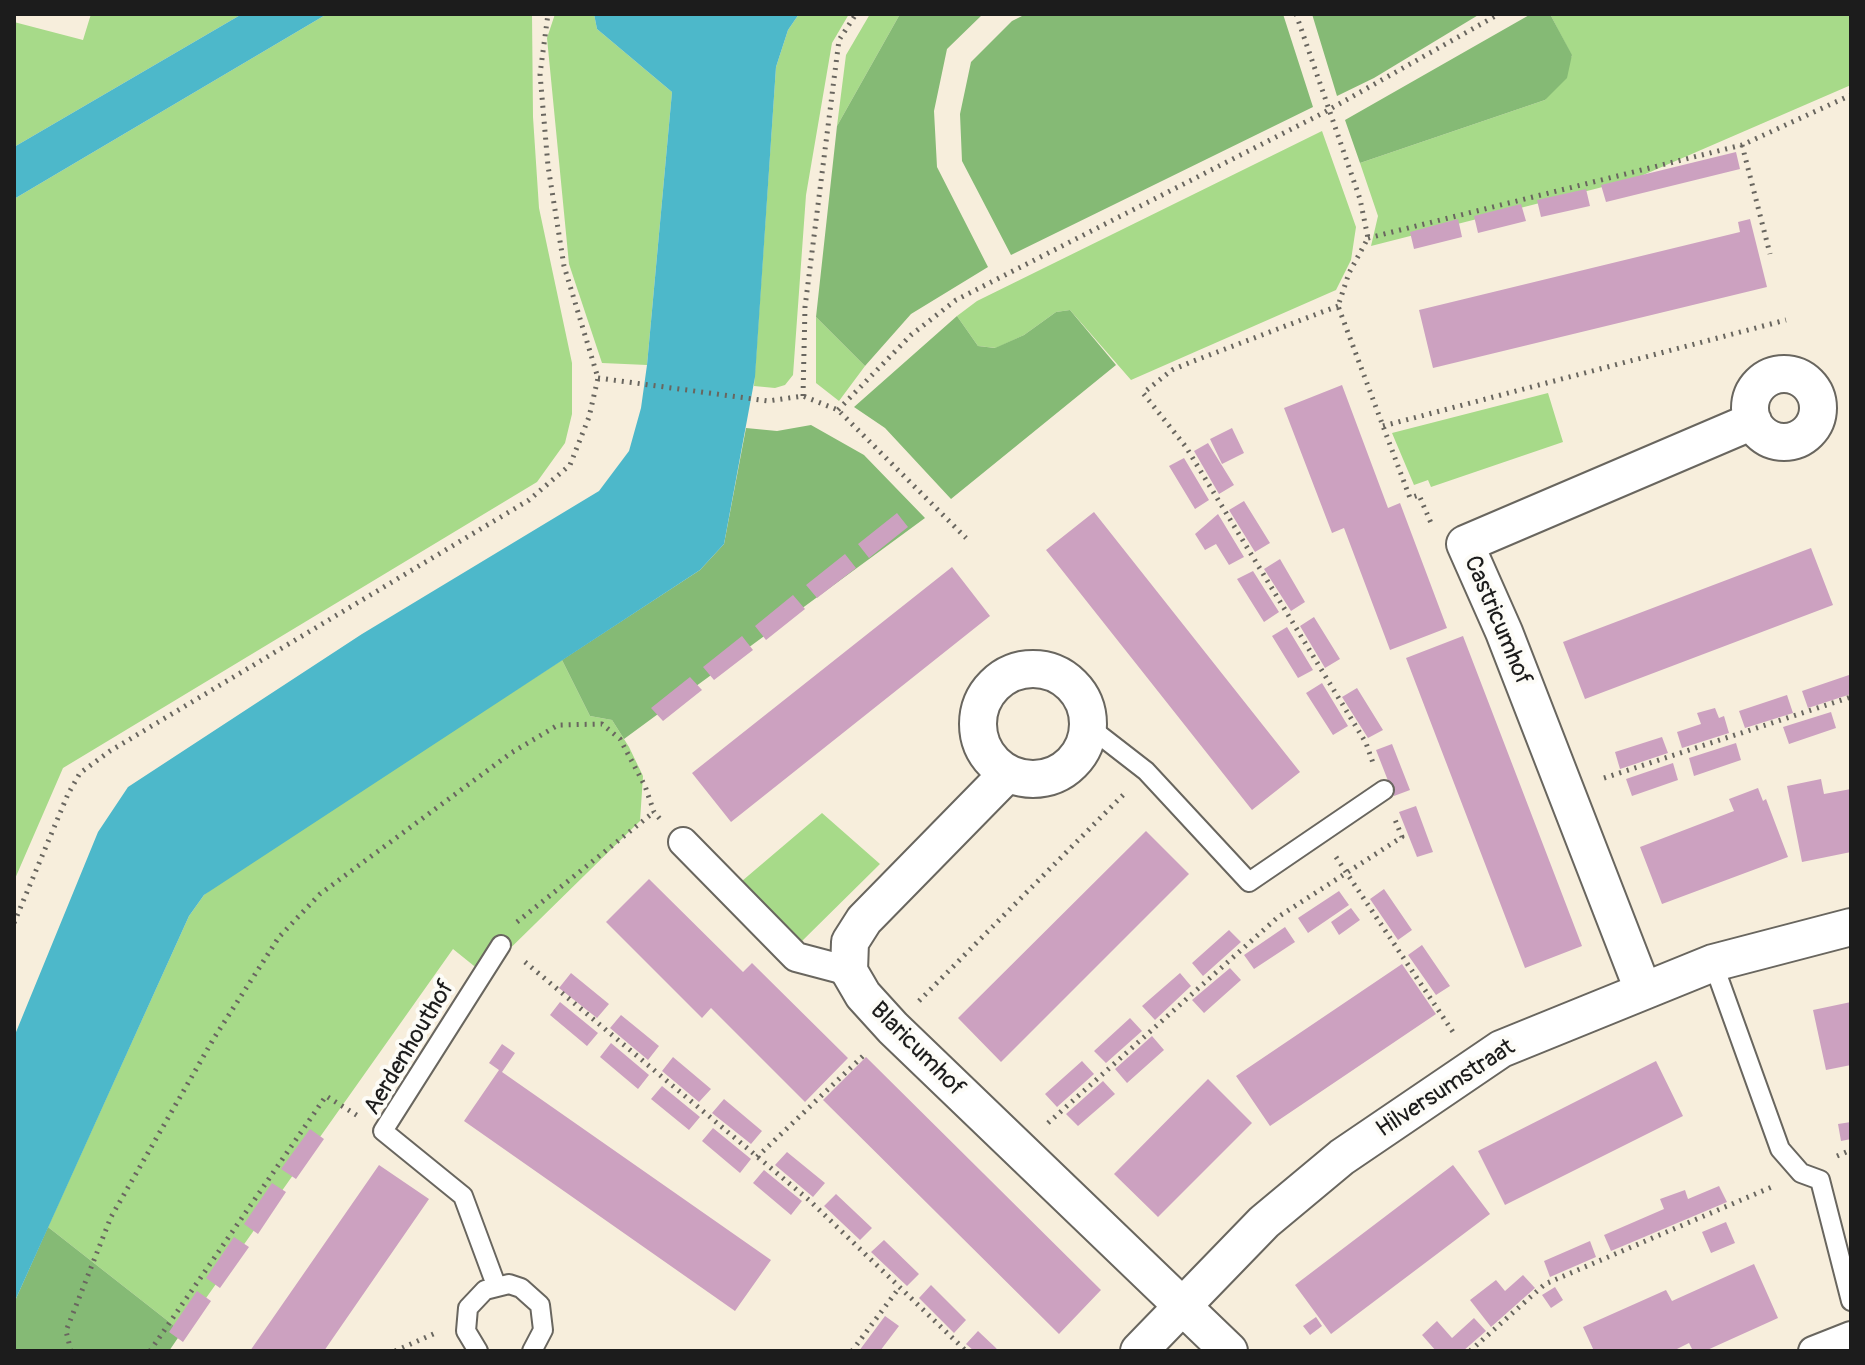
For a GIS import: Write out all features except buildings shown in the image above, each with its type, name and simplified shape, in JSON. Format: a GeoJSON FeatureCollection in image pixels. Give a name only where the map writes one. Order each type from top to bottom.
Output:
{"type":"FeatureCollection","features":[{"type":"Feature","properties":{"kind":"street","name":"Castricumhof"},"geometry":{"type":"LineString","coordinates":[[1643,990],[1465,544],[1753,421]]}},
{"type":"Feature","properties":{"kind":"street"},"geometry":{"type":"LineString","coordinates":[[1031,669],[1048,671],[1065,679],[1077,691],[1086,708],[1088,726],[1080,751],[1061,771],[1044,778],[1026,779],[1008,773],[993,763],[983,748],[978,730],[979,712],[985,695],[1005,677],[1031,669]]}},
{"type":"Feature","properties":{"kind":"street"},"geometry":{"type":"LineString","coordinates":[[683,842],[796,957],[849,971],[850,942],[864,920],[1008,773]]}},
{"type":"Feature","properties":{"kind":"street","name":"Hilversumstraat"},"geometry":{"type":"LineString","coordinates":[[1139,1351],[1180,1305],[1264,1222],[1342,1157],[1501,1049],[1713,963],[1851,927]]}},
{"type":"Feature","properties":{"kind":"street","name":"Blaricumhof"},"geometry":{"type":"LineString","coordinates":[[849,971],[863,995],[893,1028],[1180,1305]]}},
{"type":"Feature","properties":{"kind":"street"},"geometry":{"type":"LineString","coordinates":[[1180,1305],[1229,1351]]}},
{"type":"Feature","properties":{"kind":"street"},"geometry":{"type":"LineString","coordinates":[[1813,1351],[1851,1336]]}},
{"type":"Feature","properties":{"kind":"lane"},"geometry":{"type":"LineString","coordinates":[[1088,726],[1146,771],[1249,882],[1384,790]]}},
{"type":"Feature","properties":{"kind":"lane","name":"Aerdenhouthof"},"geometry":{"type":"LineString","coordinates":[[496,1285],[463,1196],[383,1131],[501,945]]}},
{"type":"Feature","properties":{"kind":"lane"},"geometry":{"type":"LineString","coordinates":[[1713,963],[1780,1149],[1801,1173],[1820,1180],[1851,1301]]}},
{"type":"Feature","properties":{"kind":"lane"},"geometry":{"type":"LineString","coordinates":[[478,1351],[466,1331],[466,1319],[475,1297],[496,1285],[521,1288],[540,1305],[543,1330],[532,1351]]}},
{"type":"Feature","properties":{"kind":"path"},"geometry":{"type":"LineString","coordinates":[[14,923],[68,794],[80,773],[110,751],[550,486],[570,465],[589,417],[598,378],[564,266],[548,166],[540,74],[548,14]]}},
{"type":"Feature","properties":{"kind":"path"},"geometry":{"type":"LineString","coordinates":[[803,396],[805,307],[839,40],[856,14]]}},
{"type":"Feature","properties":{"kind":"path"},"geometry":{"type":"LineString","coordinates":[[1296,14],[1327,111],[1360,199],[1368,238],[1349,273],[1338,306],[1410,498],[1419,495],[1433,527],[1465,544]]}},
{"type":"Feature","properties":{"kind":"path"},"geometry":{"type":"LineString","coordinates":[[838,410],[911,335],[956,300],[1327,111],[1499,14]]}},
{"type":"Feature","properties":{"kind":"path"},"geometry":{"type":"LineString","coordinates":[[1368,238],[1742,145],[1851,95]]}},
{"type":"Feature","properties":{"kind":"path"},"geometry":{"type":"LineString","coordinates":[[1742,145],[1770,254]]}},
{"type":"Feature","properties":{"kind":"path"},"geometry":{"type":"LineString","coordinates":[[1017,1150],[1278,917],[1402,837],[1366,743],[1194,460],[1143,393],[1172,370],[1338,306]]}},
{"type":"Feature","properties":{"kind":"path"},"geometry":{"type":"LineString","coordinates":[[1383,426],[1786,320]]}},
{"type":"Feature","properties":{"kind":"path"},"geometry":{"type":"LineString","coordinates":[[598,378],[768,401],[803,396],[838,410],[966,538]]}},
{"type":"Feature","properties":{"kind":"path"},"geometry":{"type":"LineString","coordinates":[[1565,791],[1851,697]]}},
{"type":"Feature","properties":{"kind":"path"},"geometry":{"type":"LineString","coordinates":[[71,1351],[66,1331],[111,1217],[222,1025],[279,937],[320,894],[511,753],[558,725],[602,724],[620,739],[645,786],[654,812],[683,842]]}},
{"type":"Feature","properties":{"kind":"path"},"geometry":{"type":"LineString","coordinates":[[757,1157],[893,1028],[1146,771]]}},
{"type":"Feature","properties":{"kind":"path"},"geometry":{"type":"LineString","coordinates":[[654,812],[511,927],[501,945],[543,975],[809,1200],[966,1351]]}},
{"type":"Feature","properties":{"kind":"path"},"geometry":{"type":"LineString","coordinates":[[1320,834],[1476,1066]]}},
{"type":"Feature","properties":{"kind":"path"},"geometry":{"type":"LineString","coordinates":[[150,1351],[326,1096],[383,1131]]}},
{"type":"Feature","properties":{"kind":"path"},"geometry":{"type":"LineString","coordinates":[[1470,1351],[1545,1284],[1801,1173]]}},
{"type":"Feature","properties":{"kind":"path"},"geometry":{"type":"LineString","coordinates":[[852,1351],[899,1288]]}},
{"type":"Feature","properties":{"kind":"path"},"geometry":{"type":"LineString","coordinates":[[395,1351],[466,1319]]}},
{"type":"Feature","properties":{"kind":"green space"},"geometry":{"type":"Polygon","coordinates":[[[91,14],[242,14],[14,147],[14,22],[83,40],[91,14]]]}},
{"type":"Feature","properties":{"kind":"green space"},"geometry":{"type":"Polygon","coordinates":[[[327,14],[532,14],[533,117],[539,208],[572,363],[572,414],[565,443],[537,482],[63,768],[14,881],[14,199],[327,14]]]}},
{"type":"Feature","properties":{"kind":"green space"},"geometry":{"type":"Polygon","coordinates":[[[555,14],[594,14],[597,29],[672,92],[647,365],[602,363],[569,264],[547,38],[555,14]]]}},
{"type":"Feature","properties":{"kind":"green space"},"geometry":{"type":"Polygon","coordinates":[[[799,14],[849,14],[832,43],[806,195],[793,375],[785,385],[775,388],[754,386],[776,67],[788,30],[799,14]]]}},
{"type":"Feature","properties":{"kind":"green space"},"geometry":{"type":"Polygon","coordinates":[[[870,14],[900,14],[837,126],[846,55],[870,14]]]}},
{"type":"Feature","properties":{"kind":"green space"},"geometry":{"type":"Polygon","coordinates":[[[900,14],[983,14],[947,49],[934,111],[937,167],[988,267],[911,314],[865,366],[816,317],[837,126],[900,14]]]}},
{"type":"Feature","properties":{"kind":"green space"},"geometry":{"type":"Polygon","coordinates":[[[1026,14],[1283,14],[1313,107],[1011,255],[962,161],[960,114],[971,62],[1012,21],[1026,14]]]}},
{"type":"Feature","properties":{"kind":"green space"},"geometry":{"type":"Polygon","coordinates":[[[1312,14],[1480,14],[1374,78],[1337,96],[1312,14]]]}},
{"type":"Feature","properties":{"kind":"green space"},"geometry":{"type":"Polygon","coordinates":[[[1531,14],[1550,14],[1572,55],[1567,78],[1545,100],[1360,163],[1345,120],[1531,14]]]}},
{"type":"Feature","properties":{"kind":"green space"},"geometry":{"type":"Polygon","coordinates":[[[1550,14],[1851,14],[1851,85],[1634,179],[1371,246],[1378,216],[1360,163],[1545,100],[1572,56],[1550,14]]]}},
{"type":"Feature","properties":{"kind":"green space"},"geometry":{"type":"Polygon","coordinates":[[[1322,131],[1356,227],[1351,260],[1336,290],[1131,380],[1070,310],[1056,312],[1024,335],[996,348],[978,346],[957,316],[977,301],[1322,131]]]}},
{"type":"Feature","properties":{"kind":"green space"},"geometry":{"type":"Polygon","coordinates":[[[1070,310],[1116,365],[951,499],[885,428],[854,407],[957,316],[978,346],[995,348],[1024,335],[1056,312],[1070,310]]]}},
{"type":"Feature","properties":{"kind":"green space"},"geometry":{"type":"Polygon","coordinates":[[[816,317],[865,366],[839,401],[816,383],[816,317]]]}},
{"type":"Feature","properties":{"kind":"green space"},"geometry":{"type":"Polygon","coordinates":[[[1548,393],[1563,442],[1431,487],[1428,480],[1414,485],[1392,433],[1548,393]]]}},
{"type":"Feature","properties":{"kind":"green space"},"geometry":{"type":"Polygon","coordinates":[[[811,425],[864,455],[925,518],[624,739],[612,720],[590,716],[562,660],[700,570],[724,544],[746,428],[777,431],[811,425]]]}},
{"type":"Feature","properties":{"kind":"green space"},"geometry":{"type":"Polygon","coordinates":[[[562,660],[590,716],[612,720],[629,747],[643,776],[640,821],[484,974],[453,949],[182,1332],[48,1227],[189,916],[204,895],[231,874],[562,660]]]}},
{"type":"Feature","properties":{"kind":"green space"},"geometry":{"type":"Polygon","coordinates":[[[822,813],[880,864],[798,945],[742,881],[822,813]]]}},
{"type":"Feature","properties":{"kind":"green space"},"geometry":{"type":"Polygon","coordinates":[[[48,1227],[182,1332],[169,1351],[14,1351],[14,1303],[48,1227]]]}},
{"type":"Feature","properties":{"kind":"water"},"geometry":{"type":"Polygon","coordinates":[[[242,14],[327,14],[14,199],[14,147],[242,14]]]}},
{"type":"Feature","properties":{"kind":"water"},"geometry":{"type":"Polygon","coordinates":[[[594,14],[799,14],[788,30],[776,67],[755,377],[724,544],[700,570],[204,895],[189,916],[14,1303],[14,1037],[98,832],[128,787],[362,634],[599,491],[629,451],[641,408],[647,365],[672,92],[597,29],[594,14]]]}}]}
